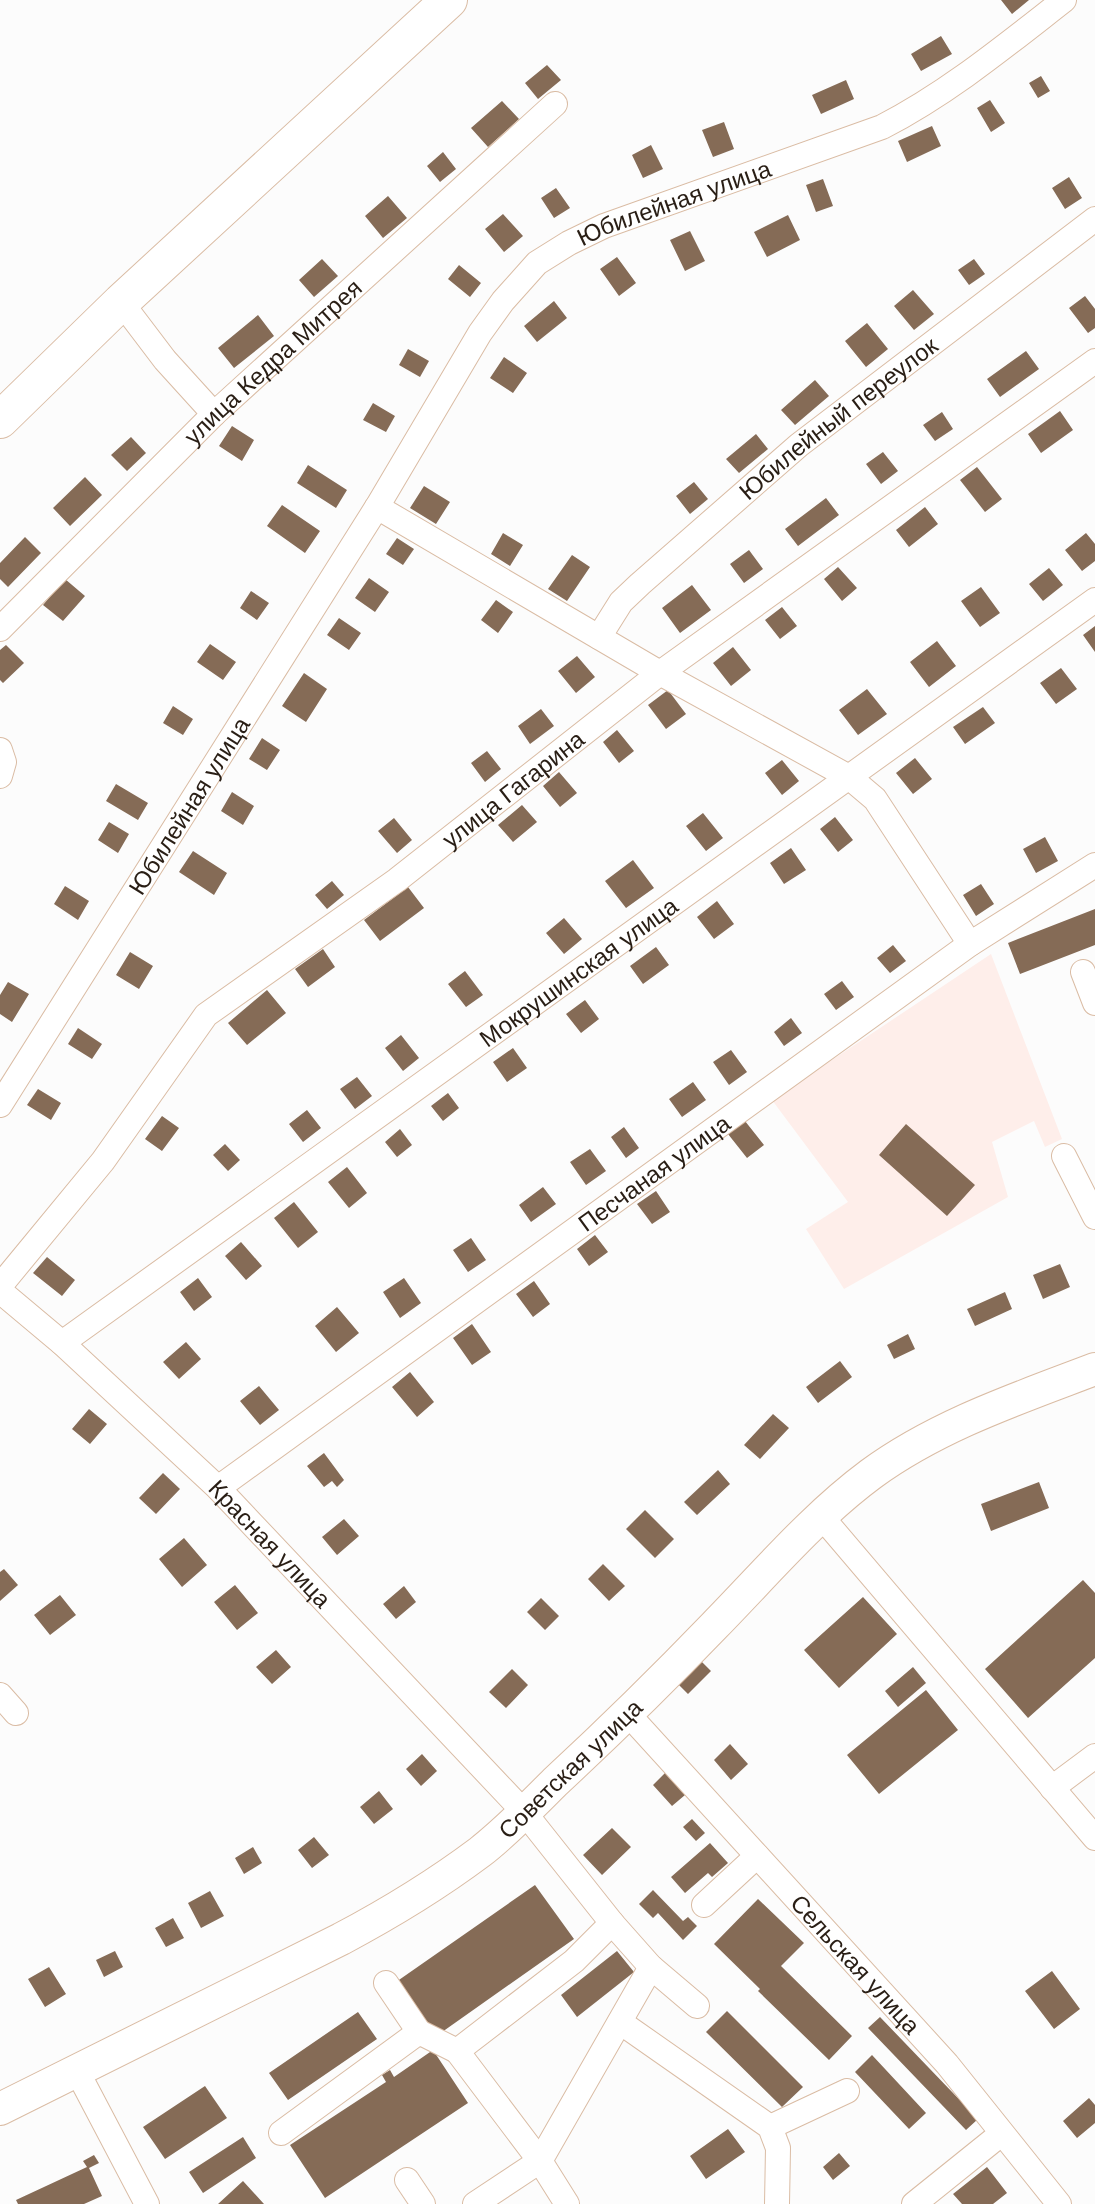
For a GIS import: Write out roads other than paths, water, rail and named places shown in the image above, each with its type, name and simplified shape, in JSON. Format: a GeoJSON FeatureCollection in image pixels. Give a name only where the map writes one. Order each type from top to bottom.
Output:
{"type":"FeatureCollection","features":[{"type":"Feature","properties":{"kind":"highway"},"geometry":{"type":"LineString","coordinates":[[0,420],[121,302],[449,0]]}},
{"type":"Feature","properties":{"kind":"main road","name":"Советская улица"},"geometry":{"type":"LineString","coordinates":[[0,2109],[393,1911],[482,1850],[524,1812],[628,1714],[821,1516],[872,1474],[922,1442],[1003,1403],[1095,1369]]}},
{"type":"Feature","properties":{"kind":"street","name":"Юбилейная улица"},"geometry":{"type":"LineString","coordinates":[[0,1105],[377,507],[480,333],[537,263],[604,226],[882,127],[962,79],[1064,0]]}},
{"type":"Feature","properties":{"kind":"street","name":"улица Кедра Митрея"},"geometry":{"type":"LineString","coordinates":[[0,629],[214,414],[555,104]]}},
{"type":"Feature","properties":{"kind":"street","name":"Юбилейный переулок"},"geometry":{"type":"LineString","coordinates":[[599,637],[621,602],[799,445],[1095,219]]}},
{"type":"Feature","properties":{"kind":"street"},"geometry":{"type":"LineString","coordinates":[[121,302],[165,360],[214,414]]}},
{"type":"Feature","properties":{"kind":"street","name":"улица Гагарина"},"geometry":{"type":"LineString","coordinates":[[0,1288],[103,1161],[206,1015],[397,880],[660,673],[1095,361]]}},
{"type":"Feature","properties":{"kind":"street"},"geometry":{"type":"LineString","coordinates":[[377,507],[660,673],[849,777],[875,799],[970,944]]}},
{"type":"Feature","properties":{"kind":"street","name":"Мокрушинская улица"},"geometry":{"type":"LineString","coordinates":[[62,1343],[1095,600]]}},
{"type":"Feature","properties":{"kind":"street"},"geometry":{"type":"LineString","coordinates":[[0,750],[4,762],[0,776]]}},
{"type":"Feature","properties":{"kind":"street","name":"Песчаная улица"},"geometry":{"type":"LineString","coordinates":[[218,1488],[970,944],[1095,865]]}},
{"type":"Feature","properties":{"kind":"street"},"geometry":{"type":"LineString","coordinates":[[1081,973],[1095,1003]]}},
{"type":"Feature","properties":{"kind":"street"},"geometry":{"type":"LineString","coordinates":[[1064,1156],[1095,1217]]}},
{"type":"Feature","properties":{"kind":"street","name":"Красная улица"},"geometry":{"type":"LineString","coordinates":[[0,1288],[218,1488],[524,1812],[651,1967],[697,2006]]}},
{"type":"Feature","properties":{"kind":"street"},"geometry":{"type":"LineString","coordinates":[[821,1516],[1095,1838]]}},
{"type":"Feature","properties":{"kind":"street","name":"Сельская улица"},"geometry":{"type":"LineString","coordinates":[[628,1714],[947,2064],[1059,2204]]}},
{"type":"Feature","properties":{"kind":"street"},"geometry":{"type":"LineString","coordinates":[[1052,1788],[1095,1756]]}},
{"type":"Feature","properties":{"kind":"street"},"geometry":{"type":"LineString","coordinates":[[704,1905],[757,1856]]}},
{"type":"Feature","properties":{"kind":"street"},"geometry":{"type":"LineString","coordinates":[[457,2051],[574,1961],[612,1923]]}},
{"type":"Feature","properties":{"kind":"street"},"geometry":{"type":"LineString","coordinates":[[475,2204],[540,2161],[651,1967]]}},
{"type":"Feature","properties":{"kind":"street"},"geometry":{"type":"LineString","coordinates":[[386,1983],[419,2032],[457,2051],[540,2161],[567,2204]]}},
{"type":"Feature","properties":{"kind":"street"},"geometry":{"type":"LineString","coordinates":[[620,2022],[770,2127],[778,2148],[777,2204]]}},
{"type":"Feature","properties":{"kind":"street"},"geometry":{"type":"LineString","coordinates":[[281,2133],[419,2032]]}},
{"type":"Feature","properties":{"kind":"street"},"geometry":{"type":"LineString","coordinates":[[77,2071],[147,2204]]}},
{"type":"Feature","properties":{"kind":"street"},"geometry":{"type":"LineString","coordinates":[[770,2127],[847,2091]]}},
{"type":"Feature","properties":{"kind":"street"},"geometry":{"type":"LineString","coordinates":[[914,2204],[1001,2134]]}},
{"type":"Feature","properties":{"kind":"street"},"geometry":{"type":"LineString","coordinates":[[407,2180],[423,2204]]}}]}
